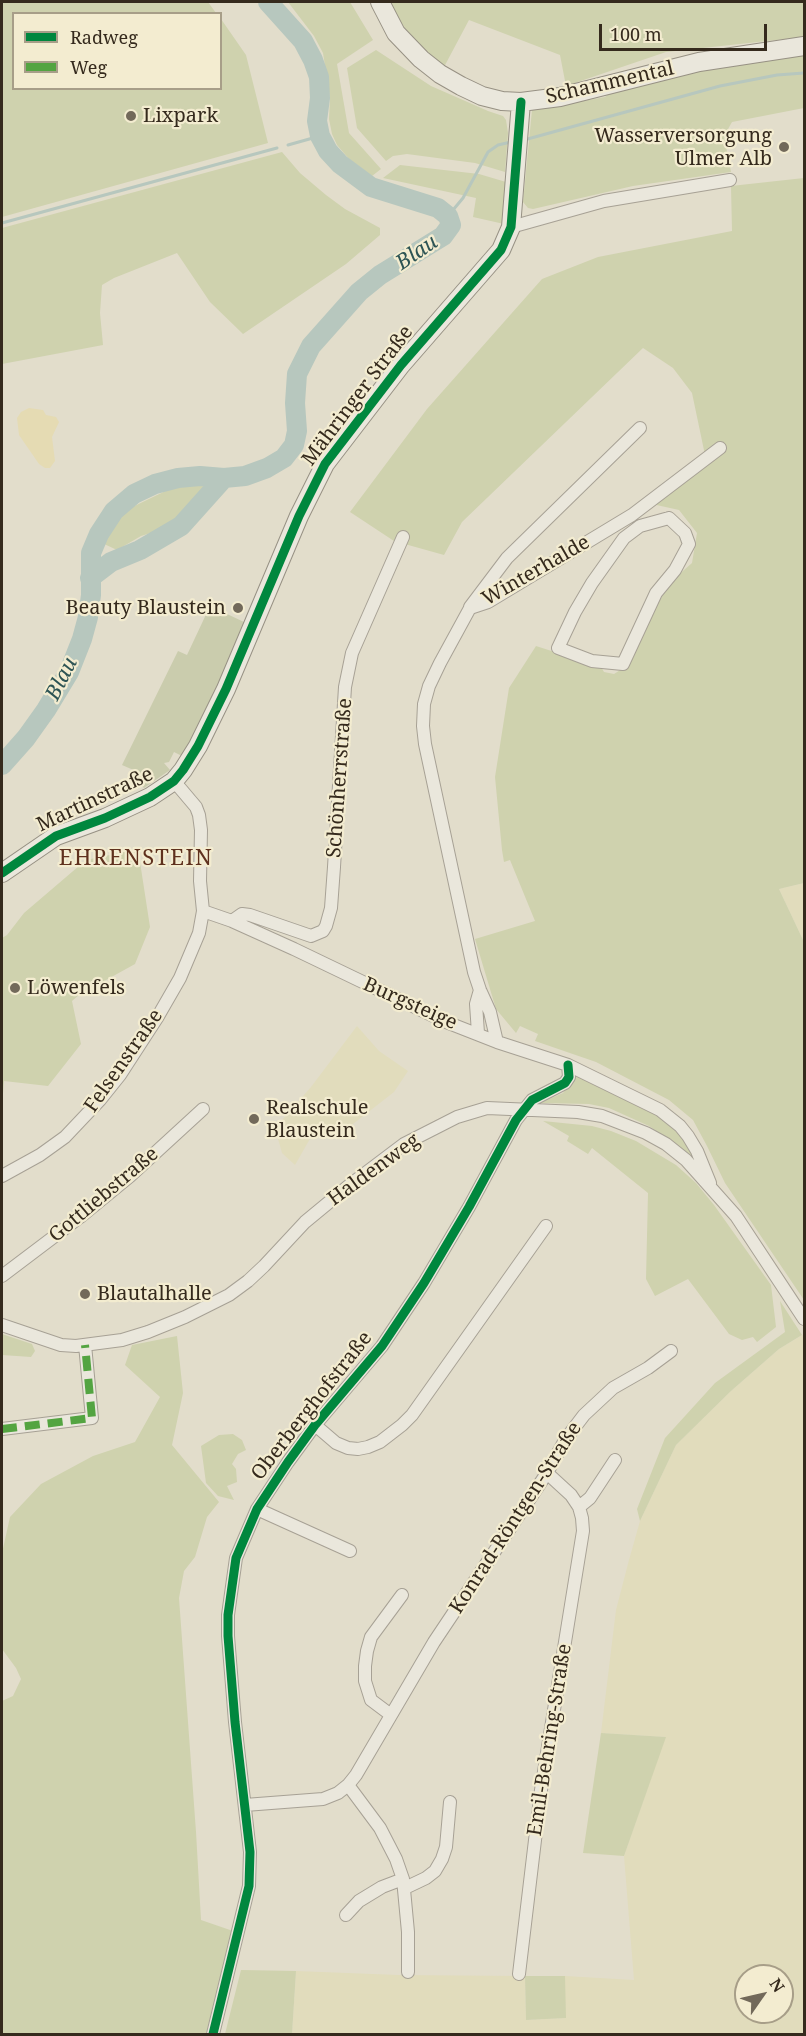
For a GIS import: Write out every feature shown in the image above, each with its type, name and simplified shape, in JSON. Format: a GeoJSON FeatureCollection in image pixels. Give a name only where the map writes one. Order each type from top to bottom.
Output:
{"type":"FeatureCollection","features":[{"type":"Feature","properties":{"kind":"street","name":"Schammental"},"geometry":{"type":"LineString","coordinates":[[380,2],[396,33],[408,47],[441,74],[482,96],[502,101],[521,102],[560,97],[699,62],[804,46]]}},
{"type":"Feature","properties":{"kind":"street","name":"Mähringer Straße"},"geometry":{"type":"LineString","coordinates":[[174,781],[198,746],[226,689],[299,516],[326,464],[401,364],[501,250],[511,227],[521,102]]}},
{"type":"Feature","properties":{"kind":"street"},"geometry":{"type":"LineString","coordinates":[[511,227],[604,201],[730,180]]}},
{"type":"Feature","properties":{"kind":"street"},"geometry":{"type":"LineString","coordinates":[[470,608],[507,558],[640,428]]}},
{"type":"Feature","properties":{"kind":"street","name":"Winterhalde"},"geometry":{"type":"LineString","coordinates":[[497,1042],[490,1012],[480,990],[461,915],[436,798],[423,726],[424,704],[429,686],[470,608],[488,602],[632,515],[720,448]]}},
{"type":"Feature","properties":{"kind":"street"},"geometry":{"type":"LineString","coordinates":[[632,515],[640,526]]}},
{"type":"Feature","properties":{"kind":"street"},"geometry":{"type":"LineString","coordinates":[[669,518],[685,533],[689,544],[675,570],[656,593],[623,664],[592,661],[558,648],[592,583],[624,538],[640,526],[669,518]]}},
{"type":"Feature","properties":{"kind":"street","name":"Schönherrstraße"},"geometry":{"type":"LineString","coordinates":[[232,921],[242,914],[250,915],[311,936],[323,931],[326,926],[332,898],[348,675],[352,653],[403,537]]}},
{"type":"Feature","properties":{"kind":"street"},"geometry":{"type":"LineString","coordinates":[[174,781],[196,807],[199,815],[203,911]]}},
{"type":"Feature","properties":{"kind":"street","name":"Martinstraße"},"geometry":{"type":"LineString","coordinates":[[2,873],[56,836],[123,810],[150,797],[174,781]]}},
{"type":"Feature","properties":{"kind":"street","name":"Burgsteige"},"geometry":{"type":"LineString","coordinates":[[203,911],[232,921],[446,1022],[497,1042],[568,1065],[672,1118],[697,1151],[711,1187]]}},
{"type":"Feature","properties":{"kind":"street","name":"Felsenstraße"},"geometry":{"type":"LineString","coordinates":[[2,1176],[40,1155],[65,1137],[120,1075],[180,978],[199,933],[203,911]]}},
{"type":"Feature","properties":{"kind":"street","name":"Winterhalde"},"geometry":{"type":"LineString","coordinates":[[478,1034],[476,1004],[480,990]]}},
{"type":"Feature","properties":{"kind":"street","name":"Oberberghofstraße"},"geometry":{"type":"LineString","coordinates":[[213,2034],[249,1886],[250,1852],[230,1670],[228,1616],[236,1558],[257,1509],[315,1425],[382,1346],[424,1283],[524,1111],[532,1100],[565,1083],[569,1077],[568,1065]]}},
{"type":"Feature","properties":{"kind":"street","name":"Haldenweg"},"geometry":{"type":"LineString","coordinates":[[2,1325],[61,1345],[85,1345],[122,1340],[184,1317],[229,1295],[264,1266],[305,1222],[329,1201],[404,1144],[458,1117],[487,1108],[578,1112],[602,1116],[625,1124],[666,1144],[686,1160],[736,1216],[804,1319]]}},
{"type":"Feature","properties":{"kind":"street","name":"Gottliebstraße"},"geometry":{"type":"LineString","coordinates":[[2,1276],[113,1190],[203,1109]]}},
{"type":"Feature","properties":{"kind":"street"},"geometry":{"type":"LineString","coordinates":[[315,1425],[336,1443],[358,1449],[380,1442],[402,1425],[423,1400],[546,1226]]}},
{"type":"Feature","properties":{"kind":"street"},"geometry":{"type":"LineString","coordinates":[[2,1429],[92,1418],[85,1345]]}},
{"type":"Feature","properties":{"kind":"street","name":"Konrad-Röntgen-Straße"},"geometry":{"type":"LineString","coordinates":[[244,1805],[324,1799],[338,1793],[348,1785],[434,1642],[547,1473],[565,1440],[584,1415],[613,1388],[648,1368],[671,1351]]}},
{"type":"Feature","properties":{"kind":"street"},"geometry":{"type":"LineString","coordinates":[[547,1473],[571,1495],[579,1507],[590,1498],[615,1460]]}},
{"type":"Feature","properties":{"kind":"street","name":"Emil-Behring-Straße"},"geometry":{"type":"LineString","coordinates":[[519,1974],[541,1790],[583,1531],[579,1507]]}},
{"type":"Feature","properties":{"kind":"street","name":"Oberberghofstraße"},"geometry":{"type":"LineString","coordinates":[[257,1509],[350,1551]]}},
{"type":"Feature","properties":{"kind":"street"},"geometry":{"type":"LineString","coordinates":[[391,1715],[371,1700],[365,1681],[366,1651],[371,1637],[402,1595]]}},
{"type":"Feature","properties":{"kind":"street"},"geometry":{"type":"LineString","coordinates":[[348,1785],[380,1828],[396,1859],[404,1883],[408,1972]]}},
{"type":"Feature","properties":{"kind":"street"},"geometry":{"type":"LineString","coordinates":[[346,1915],[359,1901],[382,1887],[426,1878],[435,1870],[446,1847],[450,1802]]}},
{"type":"Feature","properties":{"kind":"shaded area"},"geometry":{"type":"Polygon","coordinates":[[[804,883],[804,942],[779,889],[804,883]]]}},
{"type":"Feature","properties":{"kind":"shaded area"},"geometry":{"type":"Polygon","coordinates":[[[357,1026],[379,1051],[408,1071],[394,1092],[344,1131],[311,1137],[295,1165],[282,1153],[275,1128],[311,1087],[357,1026]]]}},
{"type":"Feature","properties":{"kind":"shaded area"},"geometry":{"type":"Polygon","coordinates":[[[804,1334],[804,2034],[292,2034],[296,1971],[525,1976],[526,2020],[565,2018],[565,1976],[634,1980],[624,1856],[665,1737],[601,1733],[616,1610],[640,1521],[676,1445],[731,1391],[779,1349],[804,1334]]]}},
{"type":"Feature","properties":{"kind":"green space","name":"Lixpark"},"geometry":{"type":"Polygon","coordinates":[[[2,2],[208,2],[215,12],[12,12],[12,90],[222,90],[222,20],[246,55],[268,143],[2,217],[2,2]]]}},
{"type":"Feature","properties":{"kind":"green space"},"geometry":{"type":"Polygon","coordinates":[[[288,2],[350,2],[373,40],[337,64],[349,133],[381,169],[372,176],[349,159],[337,145],[329,119],[330,98],[323,53],[314,36],[288,2]]]}},
{"type":"Feature","properties":{"kind":"green space"},"geometry":{"type":"Polygon","coordinates":[[[391,2],[804,2],[804,37],[666,52],[566,86],[560,55],[469,20],[444,67],[422,51],[401,23],[391,2]]]}},
{"type":"Feature","properties":{"kind":"green space"},"geometry":{"type":"Polygon","coordinates":[[[376,50],[431,86],[503,116],[508,133],[505,172],[475,163],[407,154],[393,156],[386,161],[357,128],[347,68],[376,50]]]}},
{"type":"Feature","properties":{"kind":"green space"},"geometry":{"type":"Polygon","coordinates":[[[804,55],[804,108],[732,122],[724,136],[731,172],[633,186],[533,209],[528,208],[523,202],[532,110],[605,97],[610,92],[704,69],[804,55]]]}},
{"type":"Feature","properties":{"kind":"green space"},"geometry":{"type":"Polygon","coordinates":[[[282,152],[300,173],[326,195],[345,209],[380,228],[380,235],[346,264],[243,334],[210,302],[177,253],[102,285],[100,313],[103,345],[2,364],[2,228],[282,152]]]}},
{"type":"Feature","properties":{"kind":"green space"},"geometry":{"type":"Polygon","coordinates":[[[400,165],[479,174],[506,182],[504,224],[473,217],[476,198],[383,178],[400,165]]]}},
{"type":"Feature","properties":{"kind":"green space"},"geometry":{"type":"Polygon","coordinates":[[[804,178],[804,883],[779,889],[804,942],[804,1300],[725,1183],[693,1120],[669,1100],[596,1062],[535,1041],[538,1034],[520,1026],[516,1033],[496,1009],[475,939],[535,921],[510,860],[504,862],[502,850],[495,777],[509,688],[536,646],[600,665],[604,672],[614,674],[628,665],[658,602],[676,577],[692,563],[697,533],[679,510],[643,502],[705,455],[692,393],[673,368],[643,348],[462,522],[444,555],[394,541],[350,512],[427,409],[542,279],[598,257],[732,231],[731,186],[804,178]]]}},
{"type":"Feature","properties":{"kind":"green space"},"geometry":{"type":"Polygon","coordinates":[[[180,484],[211,484],[190,509],[160,530],[141,536],[117,550],[100,542],[122,512],[180,484]]]}},
{"type":"Feature","properties":{"kind":"green space"},"geometry":{"type":"Polygon","coordinates":[[[210,606],[244,622],[247,626],[184,757],[174,752],[169,762],[164,763],[170,770],[144,788],[134,780],[138,772],[122,765],[178,651],[187,655],[210,606]]]}},
{"type":"Feature","properties":{"kind":"green space"},"geometry":{"type":"Polygon","coordinates":[[[138,849],[150,927],[135,964],[72,1001],[81,1044],[48,1086],[4,1081],[2,1106],[2,938],[24,913],[86,860],[138,849]]]}},
{"type":"Feature","properties":{"kind":"green space"},"geometry":{"type":"Polygon","coordinates":[[[578,1074],[650,1110],[681,1132],[698,1160],[649,1126],[609,1108],[589,1104],[540,1103],[563,1093],[578,1074]]]}},
{"type":"Feature","properties":{"kind":"green space"},"geometry":{"type":"Polygon","coordinates":[[[543,1121],[592,1126],[611,1131],[636,1141],[676,1165],[696,1183],[714,1205],[771,1285],[776,1327],[757,1342],[753,1337],[742,1340],[729,1334],[688,1279],[655,1296],[646,1279],[648,1193],[592,1148],[588,1154],[567,1141],[569,1136],[543,1121]]]}},
{"type":"Feature","properties":{"kind":"green space"},"geometry":{"type":"Polygon","coordinates":[[[780,1301],[802,1335],[779,1349],[731,1391],[676,1445],[640,1521],[637,1509],[665,1438],[715,1383],[785,1332],[780,1301]]]}},
{"type":"Feature","properties":{"kind":"green space"},"geometry":{"type":"Polygon","coordinates":[[[2,1334],[32,1344],[35,1351],[31,1357],[2,1355],[2,1334]]]}},
{"type":"Feature","properties":{"kind":"green space"},"geometry":{"type":"Polygon","coordinates":[[[177,1336],[183,1393],[172,1445],[219,1502],[207,1517],[195,1557],[184,1571],[179,1598],[201,1920],[233,1931],[206,2034],[2,2034],[2,1701],[13,1696],[21,1679],[2,1649],[2,1553],[10,1517],[41,1484],[93,1456],[135,1442],[160,1397],[125,1365],[132,1345],[177,1336]]]}},
{"type":"Feature","properties":{"kind":"green space"},"geometry":{"type":"Polygon","coordinates":[[[233,1434],[242,1440],[246,1450],[238,1454],[232,1464],[236,1469],[237,1482],[227,1486],[234,1500],[218,1496],[206,1483],[201,1446],[219,1435],[233,1434]]]}},
{"type":"Feature","properties":{"kind":"green space"},"geometry":{"type":"Polygon","coordinates":[[[601,1733],[666,1737],[624,1856],[583,1853],[601,1733]]]}},
{"type":"Feature","properties":{"kind":"green space"},"geometry":{"type":"Polygon","coordinates":[[[241,1970],[296,1971],[292,2034],[225,2034],[241,1970]]]}},
{"type":"Feature","properties":{"kind":"green space"},"geometry":{"type":"Polygon","coordinates":[[[525,1976],[565,1976],[566,2018],[526,2020],[525,1976]]]}},
{"type":"Feature","properties":{"kind":"sand"},"geometry":{"type":"Polygon","coordinates":[[[29,408],[43,410],[46,415],[56,417],[59,422],[52,437],[55,461],[50,468],[39,464],[19,435],[17,418],[21,412],[29,408]]]}},
{"type":"Feature","properties":{"kind":"waterway","name":"Blau"},"geometry":{"type":"LineString","coordinates":[[2,765],[26,738],[69,672],[88,617],[91,595],[91,553],[99,534],[114,511],[134,494],[155,484],[178,478],[200,476],[224,478],[245,476],[267,468],[284,458],[294,445],[297,431],[295,403],[297,374],[311,346],[359,292],[380,275],[443,236],[451,225],[448,216],[438,208],[371,187],[340,164],[328,151],[320,136],[317,121],[320,98],[319,77],[313,60],[303,41],[268,2]]}},
{"type":"Feature","properties":{"kind":"waterway"},"geometry":{"type":"LineString","coordinates":[[524,140],[720,86],[777,75],[804,73]]}},
{"type":"Feature","properties":{"kind":"waterway"},"geometry":{"type":"LineString","coordinates":[[288,145],[320,136]]}},
{"type":"Feature","properties":{"kind":"waterway"},"geometry":{"type":"LineString","coordinates":[[448,216],[463,198],[488,152],[498,145],[511,142]]}},
{"type":"Feature","properties":{"kind":"waterway"},"geometry":{"type":"LineString","coordinates":[[2,223],[277,148]]}},
{"type":"Feature","properties":{"kind":"waterway","name":"Blau"},"geometry":{"type":"LineString","coordinates":[[90,578],[111,562],[140,550],[181,526],[224,478]]}},
{"type":"Feature","properties":{"kind":"marked path"},"geometry":{"type":"LineString","coordinates":[[2,1429],[92,1418],[85,1345]]}},
{"type":"Feature","properties":{"kind":"cycle path"},"geometry":{"type":"LineString","coordinates":[[2,873],[56,836],[105,818],[150,797],[174,781],[183,770],[198,746],[226,689],[299,516],[325,464],[401,365],[501,250],[511,227],[521,102]]}},
{"type":"Feature","properties":{"kind":"cycle path"},"geometry":{"type":"LineString","coordinates":[[213,2034],[249,1886],[250,1852],[228,1636],[228,1615],[236,1558],[257,1509],[288,1462],[315,1425],[382,1346],[424,1283],[469,1207],[516,1120],[532,1100],[565,1083],[569,1077],[568,1065]]}},
{"type":"Feature","properties":{"kind":"place","name":"Lixpark"},"geometry":{"type":"Point","coordinates":[131,116]}},
{"type":"Feature","properties":{"kind":"place","name":"Wasserversorgung Ulmer Alb"},"geometry":{"type":"Point","coordinates":[784,147]}},
{"type":"Feature","properties":{"kind":"place","name":"Beauty Blaustein"},"geometry":{"type":"Point","coordinates":[238,608]}},
{"type":"Feature","properties":{"kind":"place","name":"Löwenfels"},"geometry":{"type":"Point","coordinates":[15,988]}},
{"type":"Feature","properties":{"kind":"place","name":"Realschule Blaustein"},"geometry":{"type":"Point","coordinates":[254,1119]}},
{"type":"Feature","properties":{"kind":"place","name":"Blautalhalle"},"geometry":{"type":"Point","coordinates":[85,1294]}},
{"type":"Feature","properties":{"kind":"district","name":"EHRENSTEIN"},"geometry":{"type":"Point","coordinates":[136,859]}}]}
